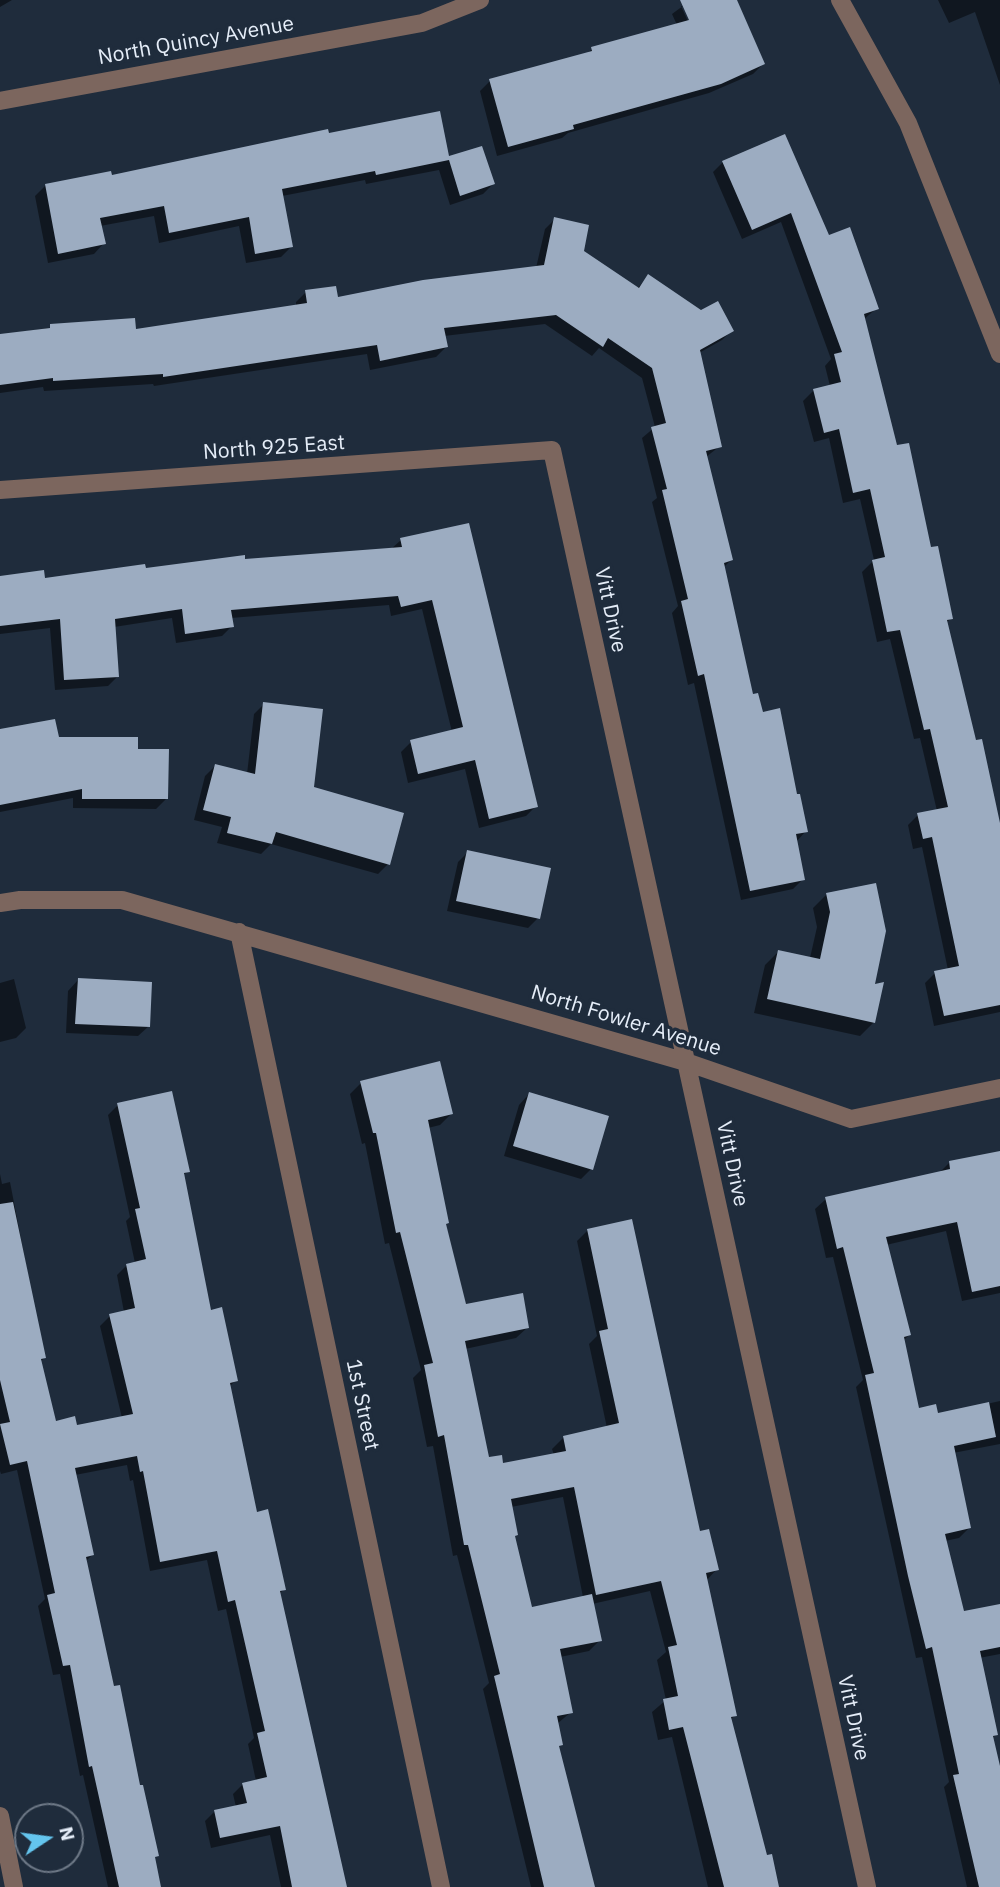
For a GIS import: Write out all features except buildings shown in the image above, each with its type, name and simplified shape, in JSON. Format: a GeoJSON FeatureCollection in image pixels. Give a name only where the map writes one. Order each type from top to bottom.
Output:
{"type":"FeatureCollection","features":[{"type":"Feature","properties":{"kind":"street","name":"North Quincy Avenue"},"geometry":{"type":"LineString","coordinates":[[0,101],[422,23],[480,0]]}},
{"type":"Feature","properties":{"kind":"street"},"geometry":{"type":"LineString","coordinates":[[840,0],[908,123],[1000,354]]}},
{"type":"Feature","properties":{"kind":"street","name":"North 925 East"},"geometry":{"type":"LineString","coordinates":[[0,490],[552,450]]}},
{"type":"Feature","properties":{"kind":"street","name":"Vitt Drive"},"geometry":{"type":"LineString","coordinates":[[552,450],[867,1887]]}},
{"type":"Feature","properties":{"kind":"street","name":"North Fowler Avenue"},"geometry":{"type":"LineString","coordinates":[[0,904],[20,900],[122,900],[686,1062],[851,1119],[1000,1088]]}},
{"type":"Feature","properties":{"kind":"street","name":"1st Street"},"geometry":{"type":"LineString","coordinates":[[239,932],[441,1887]]}},
{"type":"Feature","properties":{"kind":"street"},"geometry":{"type":"LineString","coordinates":[[0,1816],[15,1887]]}}]}
